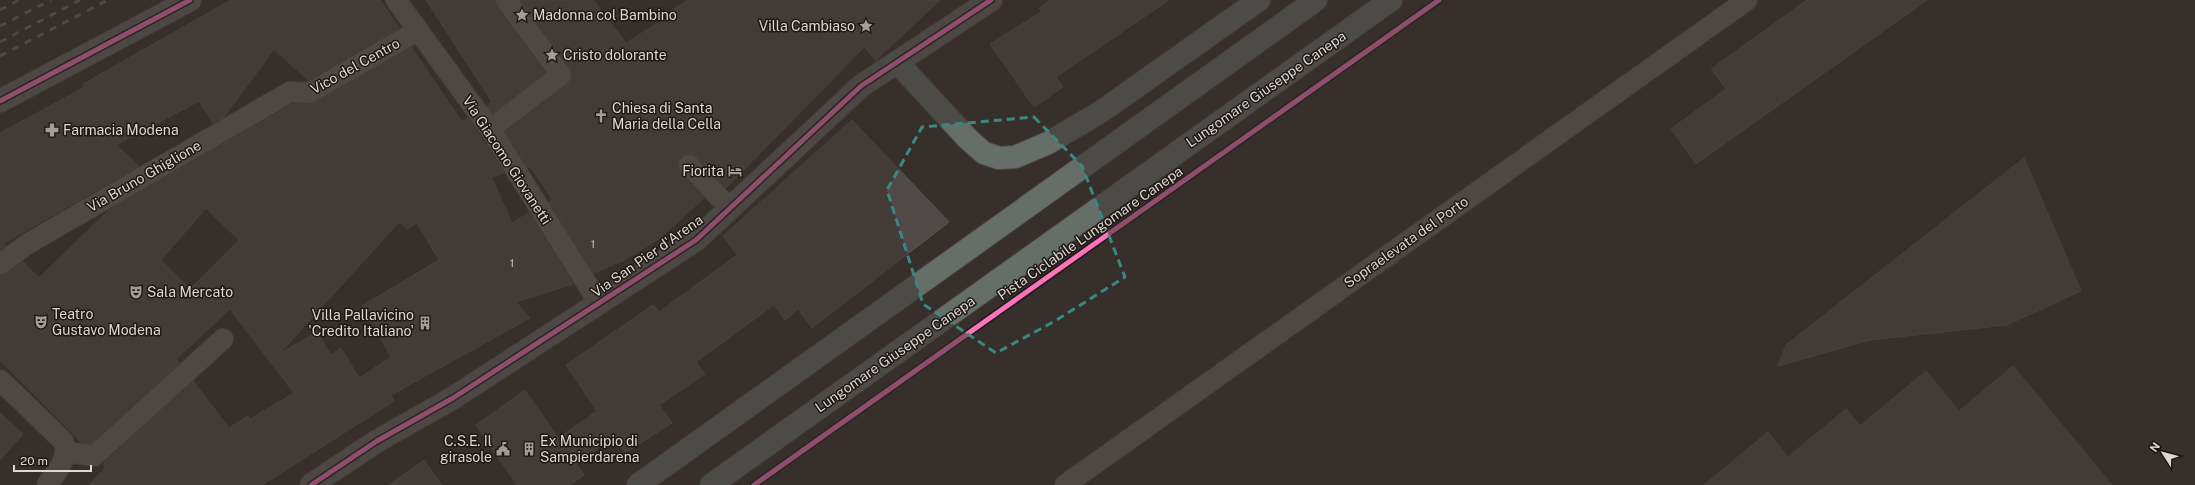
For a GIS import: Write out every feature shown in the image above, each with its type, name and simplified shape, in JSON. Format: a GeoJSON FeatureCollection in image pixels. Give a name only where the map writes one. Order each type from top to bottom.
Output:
{"type":"FeatureCollection","features":[{"type":"Feature","properties":{"kind":"highway"},"geometry":{"type":"LineString","coordinates":[[897,62],[968,139],[984,153],[999,158],[1014,158],[1048,143],[1102,111],[1259,0]]}},
{"type":"Feature","properties":{"kind":"highway"},"geometry":{"type":"LineString","coordinates":[[638,485],[1316,0]]}},
{"type":"Feature","properties":{"kind":"highway","name":"Lungomare Giuseppe Canepa"},"geometry":{"type":"LineString","coordinates":[[711,485],[1391,0]]}},
{"type":"Feature","properties":{"kind":"street"},"geometry":{"type":"LineString","coordinates":[[0,101],[189,0]]}},
{"type":"Feature","properties":{"kind":"street","name":"Via Giacomo Giovanetti"},"geometry":{"type":"LineString","coordinates":[[396,0],[417,31],[490,129],[599,304]]}},
{"type":"Feature","properties":{"kind":"street"},"geometry":{"type":"LineString","coordinates":[[490,129],[561,75],[506,0]]}},
{"type":"Feature","properties":{"kind":"street","name":"Via San Pier d'Arena"},"geometry":{"type":"LineString","coordinates":[[311,485],[377,441],[453,398],[696,240],[861,86],[990,0]]}},
{"type":"Feature","properties":{"kind":"street","name":"Sopraelevata del Porto"},"geometry":{"type":"LineString","coordinates":[[1065,485],[1747,0]]}},
{"type":"Feature","properties":{"kind":"street","name":"Vico del Centro"},"geometry":{"type":"LineString","coordinates":[[290,92],[309,93],[417,31]]}},
{"type":"Feature","properties":{"kind":"street","name":"Via Bruno Ghiglione"},"geometry":{"type":"LineString","coordinates":[[0,264],[29,243],[290,92]]}},
{"type":"Feature","properties":{"kind":"street"},"geometry":{"type":"LineString","coordinates":[[688,165],[730,209]]}},
{"type":"Feature","properties":{"kind":"street"},"geometry":{"type":"LineString","coordinates":[[66,452],[94,456],[223,339]]}},
{"type":"Feature","properties":{"kind":"street"},"geometry":{"type":"LineString","coordinates":[[0,380],[63,441],[66,452],[47,485]]}},
{"type":"Feature","properties":{"kind":"highlighted area"},"geometry":{"type":"Polygon","coordinates":[[[1034,117],[1082,166],[1125,277],[1055,321],[996,353],[923,304],[887,190],[922,127],[1034,117]]]}},
{"type":"Feature","properties":{"kind":"building"},"geometry":{"type":"Polygon","coordinates":[[[231,0],[380,0],[399,28],[308,80],[274,49],[224,117],[213,123],[199,101],[116,145],[139,166],[4,243],[6,245],[0,250],[0,133],[85,87],[83,84],[231,0]]]}},
{"type":"Feature","properties":{"kind":"building"},"geometry":{"type":"Polygon","coordinates":[[[426,0],[495,0],[497,7],[545,73],[492,113],[487,105],[492,102],[426,0]]]}},
{"type":"Feature","properties":{"kind":"building"},"geometry":{"type":"Polygon","coordinates":[[[520,0],[593,0],[626,43],[671,15],[669,12],[689,0],[940,0],[876,60],[864,47],[726,188],[697,157],[692,154],[681,156],[678,162],[680,173],[704,198],[659,239],[624,260],[594,273],[549,202],[553,200],[530,166],[527,167],[505,132],[568,84],[572,74],[570,68],[520,0]]]}},
{"type":"Feature","properties":{"kind":"building"},"geometry":{"type":"Polygon","coordinates":[[[1051,0],[1169,0],[1056,77],[1063,87],[1034,107],[990,44],[1041,12],[1039,8],[1051,0]]]}},
{"type":"Feature","properties":{"kind":"building"},"geometry":{"type":"Polygon","coordinates":[[[1807,0],[1927,0],[1696,164],[1671,129],[1726,89],[1711,69],[1807,0]]]}},
{"type":"Feature","properties":{"kind":"building"},"geometry":{"type":"Polygon","coordinates":[[[411,47],[462,122],[468,118],[504,173],[491,177],[512,223],[529,213],[573,284],[516,302],[530,318],[391,395],[394,401],[262,485],[89,485],[106,467],[103,464],[193,381],[229,428],[248,416],[250,419],[294,393],[230,309],[176,359],[179,363],[90,444],[82,443],[0,360],[0,275],[7,273],[23,262],[39,278],[109,210],[293,104],[315,103],[411,47]],[[206,208],[161,260],[190,289],[239,240],[206,208]],[[399,222],[279,354],[317,332],[331,355],[341,348],[359,378],[391,357],[362,306],[439,260],[417,223],[407,229],[399,222]]]}},
{"type":"Feature","properties":{"kind":"building"},"geometry":{"type":"Polygon","coordinates":[[[852,120],[949,222],[812,328],[798,309],[785,320],[774,305],[696,362],[705,374],[659,405],[672,423],[625,453],[614,437],[576,464],[584,475],[570,485],[517,485],[476,425],[525,390],[558,438],[597,411],[566,365],[653,305],[659,312],[737,255],[723,236],[852,120]]]}},
{"type":"Feature","properties":{"kind":"building"},"geometry":{"type":"Polygon","coordinates":[[[2024,158],[2081,291],[2007,325],[1870,340],[1778,366],[1786,345],[2024,158]]]}},
{"type":"Feature","properties":{"kind":"building"},"geometry":{"type":"Polygon","coordinates":[[[2013,366],[2112,485],[1704,485],[1768,432],[1788,457],[1846,409],[1860,426],[1926,371],[1959,411],[2013,366]]]}},
{"type":"Feature","properties":{"kind":"building"},"geometry":{"type":"Polygon","coordinates":[[[0,413],[23,434],[0,460],[0,413]]]}},
{"type":"Feature","properties":{"kind":"building"},"geometry":{"type":"Polygon","coordinates":[[[424,460],[442,485],[389,485],[424,460]]]}},
{"type":"Feature","properties":{"kind":"railway"},"geometry":{"type":"LineString","coordinates":[[0,10],[19,0]]}},
{"type":"Feature","properties":{"kind":"railway"},"geometry":{"type":"LineString","coordinates":[[0,26],[51,0]]}},
{"type":"Feature","properties":{"kind":"railway"},"geometry":{"type":"LineString","coordinates":[[0,42],[80,0]]}},
{"type":"Feature","properties":{"kind":"railway"},"geometry":{"type":"LineString","coordinates":[[0,56],[108,0]]}},
{"type":"Feature","properties":{"kind":"cycle path"},"geometry":{"type":"LineString","coordinates":[[0,101],[190,0]]}},
{"type":"Feature","properties":{"kind":"cycle path"},"geometry":{"type":"LineString","coordinates":[[311,485],[377,441],[453,398],[696,240],[861,86],[991,0]]}},
{"type":"Feature","properties":{"kind":"cycle path","name":"Pista Ciclabile Lungomare Canepa"},"geometry":{"type":"LineString","coordinates":[[754,485],[1439,0]]}},
{"type":"Feature","properties":{"kind":"place","name":"Madonna col Bambino"},"geometry":{"type":"Point","coordinates":[522,15]}},
{"type":"Feature","properties":{"kind":"place","name":"Villa Cambiaso"},"geometry":{"type":"Point","coordinates":[866,26]}},
{"type":"Feature","properties":{"kind":"place","name":"Cristo dolorante"},"geometry":{"type":"Point","coordinates":[552,55]}},
{"type":"Feature","properties":{"kind":"place","name":"Chiesa di Santa Maria della Cella"},"geometry":{"type":"Point","coordinates":[601,116]}},
{"type":"Feature","properties":{"kind":"place","name":"Farmacia Modena"},"geometry":{"type":"Point","coordinates":[52,130]}},
{"type":"Feature","properties":{"kind":"place","name":"Fiorita"},"geometry":{"type":"Point","coordinates":[735,171]}},
{"type":"Feature","properties":{"kind":"place","name":"Sala Mercato"},"geometry":{"type":"Point","coordinates":[136,292]}},
{"type":"Feature","properties":{"kind":"place","name":"Teatro Gustavo Modena"},"geometry":{"type":"Point","coordinates":[41,322]}},
{"type":"Feature","properties":{"kind":"place","name":"Villa Pallavicino 'Credito Italiano'"},"geometry":{"type":"Point","coordinates":[425,323]}},
{"type":"Feature","properties":{"kind":"place","name":"C.S.E. Il girasole"},"geometry":{"type":"Point","coordinates":[503,449]}},
{"type":"Feature","properties":{"kind":"place","name":"Ex Municipio di Sampierdarena"},"geometry":{"type":"Point","coordinates":[529,449]}}]}
